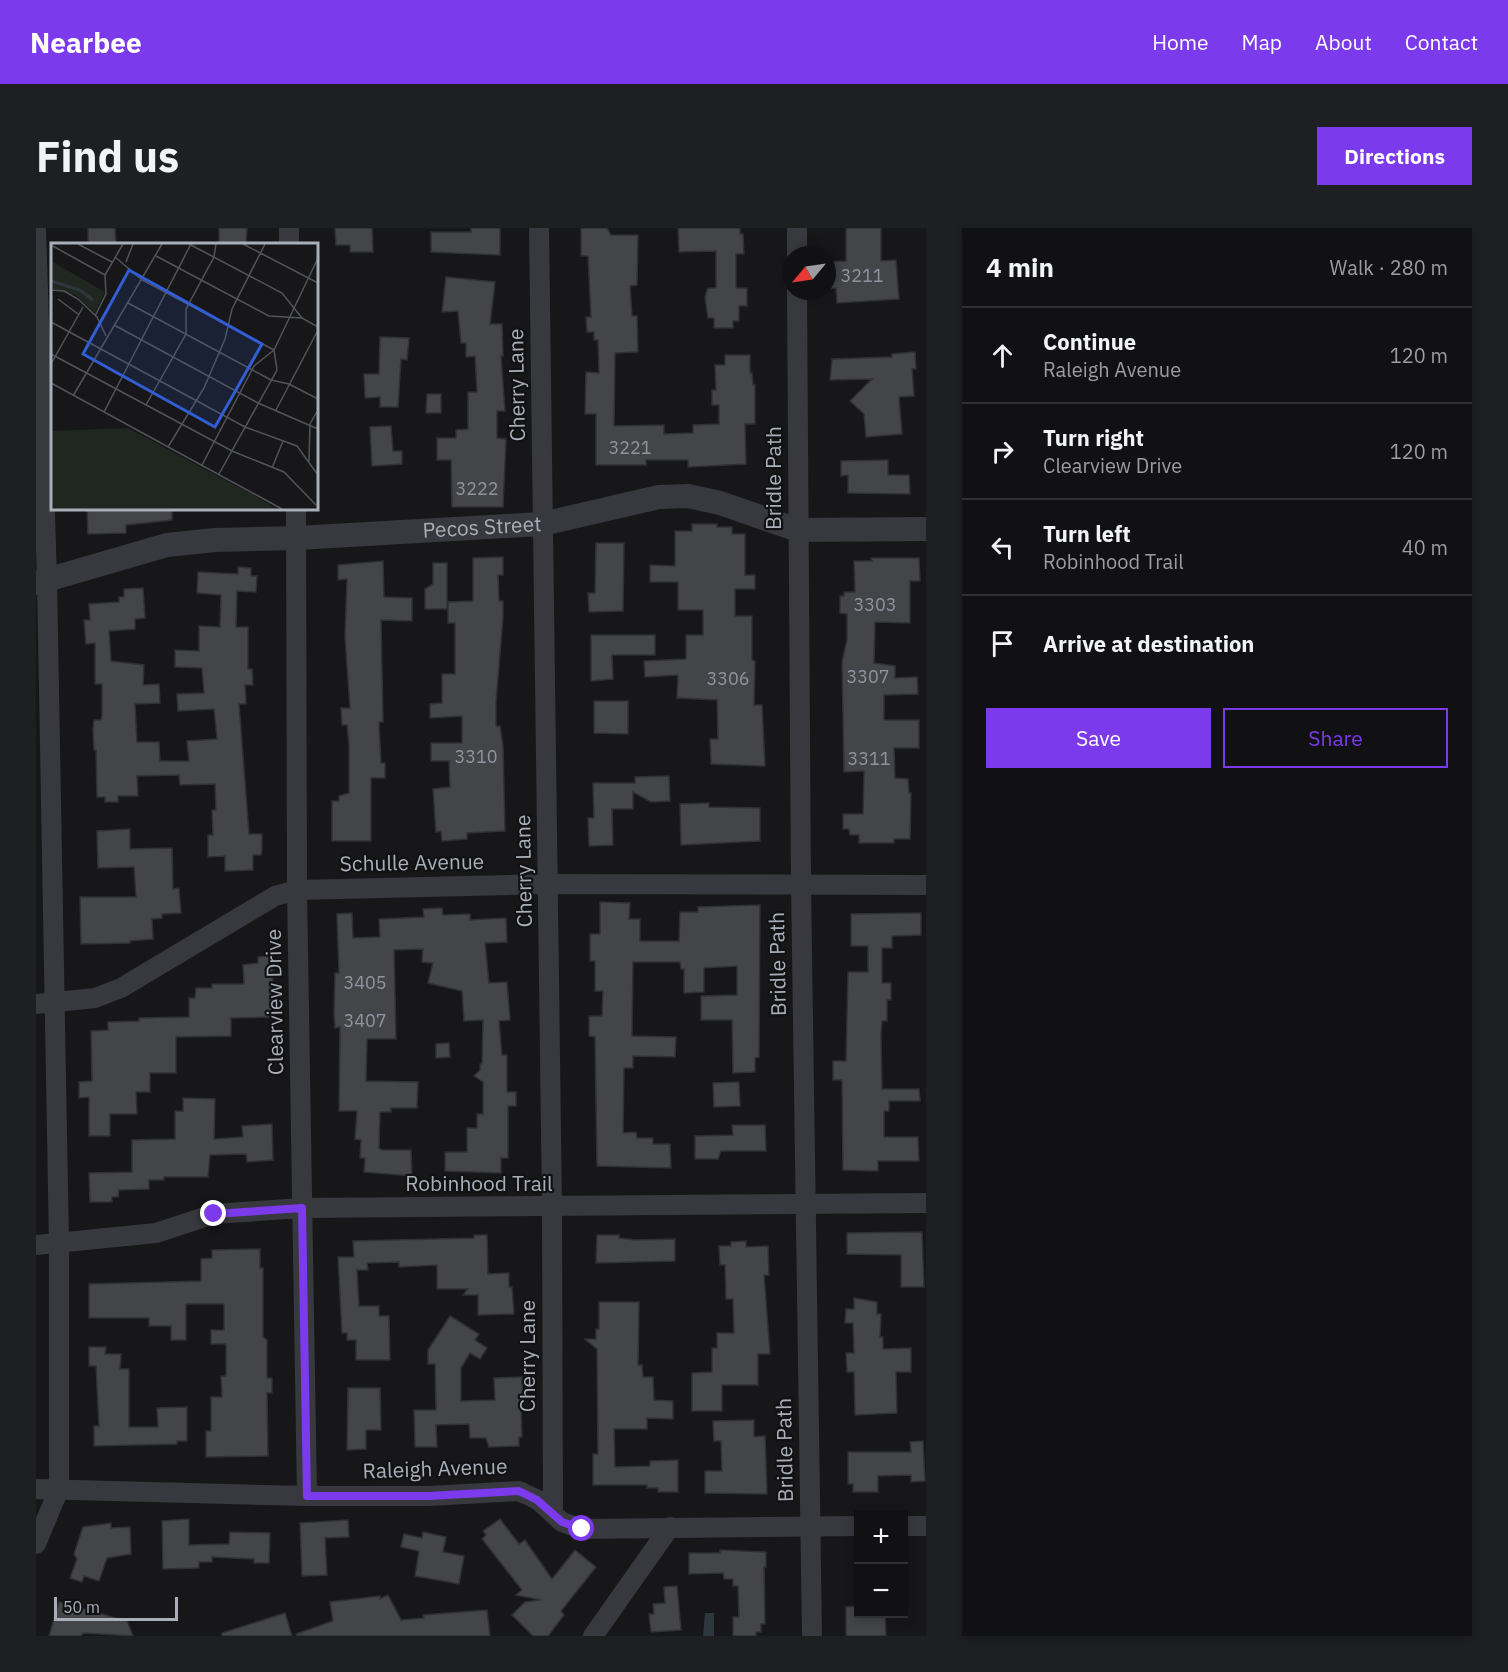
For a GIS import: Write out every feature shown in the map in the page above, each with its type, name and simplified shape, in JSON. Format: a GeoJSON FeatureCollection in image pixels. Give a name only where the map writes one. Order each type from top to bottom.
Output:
{"type":"FeatureCollection","features":[{"type":"Feature","properties":{"kind":"street"},"geometry":{"type":"LineString","coordinates":[[36,228],[41,581],[56,1004],[59,1244],[58,1489],[36,1544]]}},
{"type":"Feature","properties":{"kind":"street","name":"Cherry Lane"},"geometry":{"type":"LineString","coordinates":[[539,228],[552,1207],[553,1513]]}},
{"type":"Feature","properties":{"kind":"street"},"geometry":{"type":"LineString","coordinates":[[797,228],[797,246]]}},
{"type":"Feature","properties":{"kind":"street","name":"Bridle Path"},"geometry":{"type":"LineString","coordinates":[[797,300],[801,884],[812,1636]]}},
{"type":"Feature","properties":{"kind":"street","name":"Pecos Street"},"geometry":{"type":"LineString","coordinates":[[41,581],[167,545],[215,540],[297,538],[542,524],[659,497],[688,496],[720,503],[798,530],[926,529]]}},
{"type":"Feature","properties":{"kind":"street","name":"Clearview Drive"},"geometry":{"type":"LineString","coordinates":[[296,510],[297,890],[307,1496]]}},
{"type":"Feature","properties":{"kind":"street","name":"Schulle Avenue"},"geometry":{"type":"LineString","coordinates":[[36,1004],[56,1004],[95,998],[121,988],[275,896],[297,890],[548,884],[926,885]]}},
{"type":"Feature","properties":{"kind":"street","name":"Robinhood Trail"},"geometry":{"type":"LineString","coordinates":[[36,1245],[156,1233],[214,1214],[302,1208],[926,1203]]}},
{"type":"Feature","properties":{"kind":"street","name":"Raleigh Avenue"},"geometry":{"type":"LineString","coordinates":[[36,1489],[307,1496],[429,1496],[519,1491],[537,1500],[562,1522],[582,1529],[854,1526]]}},
{"type":"Feature","properties":{"kind":"street"},"geometry":{"type":"LineString","coordinates":[[908,1526],[926,1526]]}},
{"type":"Feature","properties":{"kind":"street"},"geometry":{"type":"LineString","coordinates":[[593,1636],[670,1527]]}},
{"type":"Feature","properties":{"kind":"shaded area"},"geometry":{"type":"Polygon","coordinates":[[[705,1613],[714,1613],[714,1636],[703,1636],[705,1613]]]}},
{"type":"Feature","properties":{"kind":"building"},"geometry":{"type":"Polygon","coordinates":[[[88,228],[115,228],[116,243],[88,243],[88,228]]]}},
{"type":"Feature","properties":{"kind":"building"},"geometry":{"type":"Polygon","coordinates":[[[219,228],[247,228],[246,243],[219,243],[219,228]]]}},
{"type":"Feature","properties":{"kind":"building"},"geometry":{"type":"Polygon","coordinates":[[[335,228],[372,228],[373,252],[350,252],[350,245],[336,245],[335,228]]]}},
{"type":"Feature","properties":{"kind":"building"},"geometry":{"type":"Polygon","coordinates":[[[471,228],[500,228],[500,255],[431,252],[431,232],[471,232],[471,228]]]}},
{"type":"Feature","properties":{"kind":"building"},"geometry":{"type":"Polygon","coordinates":[[[581,228],[607,228],[611,235],[638,235],[637,285],[630,286],[632,316],[637,316],[638,352],[615,353],[614,426],[664,425],[664,434],[693,433],[693,425],[719,424],[719,405],[712,405],[712,390],[716,390],[715,365],[725,365],[725,355],[750,355],[750,373],[752,373],[753,385],[755,385],[755,424],[745,424],[746,464],[688,467],[688,460],[646,460],[646,465],[596,465],[596,414],[585,414],[586,372],[599,373],[598,340],[594,340],[594,332],[587,332],[586,317],[591,317],[588,256],[581,256],[581,228]]]}},
{"type":"Feature","properties":{"kind":"building"},"geometry":{"type":"Polygon","coordinates":[[[678,228],[740,228],[740,234],[743,234],[744,254],[736,254],[736,288],[747,288],[747,306],[739,306],[739,321],[733,321],[733,328],[714,328],[714,318],[708,318],[705,297],[708,288],[716,288],[716,251],[679,252],[678,228]]]}},
{"type":"Feature","properties":{"kind":"building"},"geometry":{"type":"Polygon","coordinates":[[[846,228],[881,228],[881,261],[896,260],[899,299],[837,303],[836,262],[846,261],[846,228]]]}},
{"type":"Feature","properties":{"kind":"building"},"geometry":{"type":"Polygon","coordinates":[[[446,277],[495,282],[490,324],[502,324],[503,356],[501,356],[505,411],[497,411],[497,438],[506,439],[503,507],[452,507],[451,460],[437,460],[437,438],[456,438],[456,430],[468,429],[468,392],[477,392],[475,356],[466,357],[466,343],[461,343],[458,311],[442,312],[446,277]]]}},
{"type":"Feature","properties":{"kind":"building"},"geometry":{"type":"Polygon","coordinates":[[[380,337],[409,338],[407,360],[401,359],[398,407],[380,407],[380,397],[365,398],[364,374],[379,374],[380,337]]]}},
{"type":"Feature","properties":{"kind":"building"},"geometry":{"type":"Polygon","coordinates":[[[915,352],[916,369],[912,369],[914,396],[899,397],[902,434],[866,437],[864,414],[850,401],[872,379],[830,380],[832,359],[892,357],[892,354],[915,352]]]}},
{"type":"Feature","properties":{"kind":"building"},"geometry":{"type":"Polygon","coordinates":[[[427,394],[441,394],[441,413],[426,413],[427,394]]]}},
{"type":"Feature","properties":{"kind":"building"},"geometry":{"type":"Polygon","coordinates":[[[391,426],[393,451],[402,451],[402,464],[372,466],[370,427],[391,426]]]}},
{"type":"Feature","properties":{"kind":"building"},"geometry":{"type":"Polygon","coordinates":[[[888,460],[888,475],[909,475],[910,494],[848,493],[848,475],[841,476],[841,461],[888,460]]]}},
{"type":"Feature","properties":{"kind":"building"},"geometry":{"type":"Polygon","coordinates":[[[87,510],[172,510],[172,520],[126,525],[126,533],[88,534],[87,510]]]}},
{"type":"Feature","properties":{"kind":"building"},"geometry":{"type":"Polygon","coordinates":[[[692,524],[717,524],[717,527],[732,527],[732,534],[745,534],[745,575],[755,575],[755,589],[735,589],[735,616],[752,616],[752,660],[755,661],[754,705],[762,705],[765,766],[711,764],[710,739],[718,739],[717,700],[677,698],[678,675],[645,677],[644,661],[686,659],[686,635],[703,635],[703,610],[678,610],[678,582],[650,582],[650,565],[675,566],[675,531],[692,531],[692,524]]]}},
{"type":"Feature","properties":{"kind":"building"},"geometry":{"type":"Polygon","coordinates":[[[596,543],[624,543],[623,611],[589,612],[588,593],[595,593],[596,543]]]}},
{"type":"Feature","properties":{"kind":"building"},"geometry":{"type":"Polygon","coordinates":[[[503,557],[503,575],[498,575],[499,601],[503,601],[503,618],[496,726],[500,726],[503,746],[505,831],[467,833],[467,839],[442,841],[441,831],[436,832],[433,789],[450,787],[449,761],[431,761],[431,743],[462,743],[462,716],[430,718],[430,704],[442,703],[442,674],[455,674],[455,623],[448,623],[448,602],[473,601],[473,558],[503,557]]]}},
{"type":"Feature","properties":{"kind":"building"},"geometry":{"type":"Polygon","coordinates":[[[871,558],[919,558],[920,581],[910,581],[910,623],[875,622],[874,663],[895,666],[895,678],[917,677],[918,694],[884,695],[884,720],[919,720],[919,748],[894,748],[895,778],[908,779],[909,793],[911,793],[910,839],[894,839],[894,843],[859,843],[859,835],[850,835],[849,829],[843,829],[843,814],[863,814],[864,771],[844,772],[842,662],[847,640],[847,614],[840,613],[840,596],[844,596],[844,592],[855,592],[854,561],[872,561],[871,558]]]}},
{"type":"Feature","properties":{"kind":"building"},"geometry":{"type":"Polygon","coordinates":[[[383,561],[384,597],[412,598],[412,621],[381,620],[383,722],[379,722],[381,763],[385,763],[385,778],[371,778],[371,841],[332,841],[332,801],[339,801],[339,796],[349,793],[349,744],[347,725],[342,725],[341,708],[350,708],[345,637],[347,579],[338,580],[338,565],[383,561]]]}},
{"type":"Feature","properties":{"kind":"building"},"geometry":{"type":"Polygon","coordinates":[[[433,563],[447,563],[447,609],[425,609],[425,589],[433,584],[433,563]]]}},
{"type":"Feature","properties":{"kind":"building"},"geometry":{"type":"Polygon","coordinates":[[[238,567],[251,568],[251,576],[257,576],[256,592],[237,591],[236,627],[248,627],[248,669],[252,669],[253,685],[245,685],[246,704],[239,704],[249,834],[262,834],[262,850],[261,855],[253,855],[253,870],[225,871],[225,856],[208,857],[208,835],[213,835],[212,810],[216,810],[215,784],[180,785],[179,775],[137,776],[138,796],[118,796],[118,802],[105,802],[105,797],[97,797],[93,729],[94,720],[101,720],[102,716],[102,684],[95,684],[95,643],[86,644],[84,620],[90,620],[89,604],[119,602],[119,597],[124,597],[124,589],[143,588],[145,618],[135,619],[135,629],[109,631],[111,661],[144,665],[143,685],[159,684],[160,703],[135,704],[137,742],[159,742],[160,761],[189,761],[187,741],[217,739],[214,709],[178,711],[177,694],[204,693],[202,668],[175,667],[175,650],[199,651],[199,626],[220,627],[221,595],[197,593],[198,572],[238,574],[238,567]]]}},
{"type":"Feature","properties":{"kind":"building"},"geometry":{"type":"Polygon","coordinates":[[[591,635],[655,635],[655,655],[612,655],[613,679],[591,681],[591,635]]]}},
{"type":"Feature","properties":{"kind":"building"},"geometry":{"type":"Polygon","coordinates":[[[594,701],[628,701],[628,734],[594,733],[594,701]]]}},
{"type":"Feature","properties":{"kind":"building"},"geometry":{"type":"Polygon","coordinates":[[[669,776],[670,801],[651,802],[633,792],[633,809],[612,809],[613,845],[589,846],[588,818],[594,818],[593,783],[635,783],[635,777],[669,776]]]}},
{"type":"Feature","properties":{"kind":"building"},"geometry":{"type":"Polygon","coordinates":[[[709,803],[709,807],[760,808],[760,841],[681,845],[680,804],[709,803]]]}},
{"type":"Feature","properties":{"kind":"building"},"geometry":{"type":"Polygon","coordinates":[[[130,829],[130,849],[172,848],[173,889],[179,888],[181,913],[162,914],[162,918],[152,919],[153,939],[130,941],[130,943],[81,944],[80,897],[136,897],[134,867],[98,868],[97,831],[130,829]]]}},
{"type":"Feature","properties":{"kind":"building"},"geometry":{"type":"Polygon","coordinates":[[[600,902],[630,903],[629,919],[640,919],[640,941],[679,941],[680,912],[698,912],[698,907],[760,905],[759,1057],[755,1058],[755,1072],[733,1073],[732,1020],[701,1020],[701,996],[737,995],[737,966],[704,968],[704,992],[684,993],[684,969],[681,969],[680,962],[633,962],[632,1036],[676,1037],[675,1057],[633,1056],[633,1068],[624,1068],[623,1133],[636,1132],[637,1138],[653,1138],[653,1144],[670,1144],[671,1168],[597,1166],[595,1037],[589,1036],[589,1016],[602,1016],[603,991],[595,991],[595,961],[590,961],[590,934],[600,934],[600,902]]]}},
{"type":"Feature","properties":{"kind":"building"},"geometry":{"type":"Polygon","coordinates":[[[442,908],[443,915],[470,914],[470,920],[506,918],[507,942],[485,943],[489,983],[507,982],[510,1020],[499,1021],[502,1055],[507,1055],[507,1092],[516,1092],[516,1106],[508,1106],[508,1158],[501,1158],[501,1173],[445,1171],[445,1152],[467,1152],[467,1128],[477,1128],[477,1114],[483,1114],[483,1082],[474,1076],[482,1064],[483,1020],[464,1021],[462,991],[428,983],[433,963],[422,962],[423,949],[394,950],[396,1039],[367,1039],[366,1081],[418,1082],[417,1108],[391,1108],[391,1112],[380,1112],[379,1148],[382,1150],[411,1150],[412,1176],[364,1172],[365,1158],[360,1158],[361,1140],[355,1139],[357,1111],[339,1111],[340,1027],[335,1028],[334,1014],[335,973],[339,973],[337,914],[352,913],[353,938],[380,937],[379,919],[424,917],[423,909],[442,908]]]}},
{"type":"Feature","properties":{"kind":"building"},"geometry":{"type":"Polygon","coordinates":[[[921,913],[921,935],[892,936],[892,948],[882,948],[882,983],[891,983],[891,1000],[887,1000],[887,1021],[882,1021],[881,1034],[882,1089],[919,1089],[920,1101],[889,1101],[889,1111],[884,1111],[884,1137],[918,1137],[919,1161],[878,1161],[878,1171],[843,1170],[842,1080],[833,1080],[833,1061],[846,1061],[848,972],[868,972],[868,946],[851,946],[851,914],[921,913]]]}},
{"type":"Feature","properties":{"kind":"building"},"geometry":{"type":"Polygon","coordinates":[[[272,956],[274,1017],[231,1018],[231,1036],[176,1037],[176,1073],[150,1073],[150,1092],[136,1092],[137,1114],[110,1114],[110,1136],[89,1136],[89,1097],[79,1098],[79,1082],[92,1081],[91,1031],[108,1030],[108,1022],[139,1021],[139,1018],[189,1017],[189,998],[195,998],[196,988],[212,988],[212,984],[244,984],[243,965],[258,963],[258,957],[272,956]]]}},
{"type":"Feature","properties":{"kind":"building"},"geometry":{"type":"Polygon","coordinates":[[[449,1043],[450,1057],[436,1058],[436,1044],[449,1043]]]}},
{"type":"Feature","properties":{"kind":"building"},"geometry":{"type":"Polygon","coordinates":[[[739,1082],[740,1106],[714,1107],[713,1083],[739,1082]]]}},
{"type":"Feature","properties":{"kind":"building"},"geometry":{"type":"Polygon","coordinates":[[[183,1098],[215,1099],[214,1139],[243,1137],[242,1126],[272,1124],[273,1160],[247,1162],[246,1154],[210,1155],[208,1177],[164,1177],[164,1180],[149,1180],[149,1189],[119,1190],[118,1197],[112,1197],[112,1202],[90,1202],[89,1173],[132,1172],[132,1140],[175,1139],[175,1111],[183,1111],[183,1098]]]}},
{"type":"Feature","properties":{"kind":"building"},"geometry":{"type":"Polygon","coordinates":[[[732,1125],[765,1125],[766,1151],[721,1151],[718,1159],[695,1159],[695,1136],[733,1135],[732,1125]]]}},
{"type":"Feature","properties":{"kind":"building"},"geometry":{"type":"Polygon","coordinates":[[[922,1232],[924,1287],[901,1287],[901,1255],[847,1254],[847,1233],[922,1232]]]}},
{"type":"Feature","properties":{"kind":"building"},"geometry":{"type":"Polygon","coordinates":[[[474,1235],[487,1235],[488,1274],[509,1273],[514,1314],[478,1315],[478,1295],[463,1295],[468,1289],[437,1289],[437,1265],[399,1267],[399,1262],[367,1263],[368,1270],[357,1270],[359,1306],[379,1306],[379,1316],[389,1316],[390,1360],[356,1360],[356,1340],[347,1340],[347,1333],[342,1333],[338,1257],[354,1257],[353,1241],[474,1238],[474,1235]]]}},
{"type":"Feature","properties":{"kind":"building"},"geometry":{"type":"Polygon","coordinates":[[[597,1235],[619,1235],[619,1238],[635,1240],[675,1239],[675,1261],[596,1263],[597,1235]]]}},
{"type":"Feature","properties":{"kind":"building"},"geometry":{"type":"Polygon","coordinates":[[[746,1241],[746,1247],[768,1246],[769,1275],[764,1275],[770,1354],[758,1354],[758,1385],[722,1385],[722,1411],[692,1411],[692,1373],[712,1372],[712,1348],[717,1348],[717,1333],[734,1333],[733,1299],[726,1299],[725,1265],[720,1265],[719,1246],[731,1246],[731,1242],[746,1241]]]}},
{"type":"Feature","properties":{"kind":"building"},"geometry":{"type":"Polygon","coordinates":[[[260,1249],[260,1268],[263,1268],[263,1337],[267,1340],[267,1378],[272,1378],[272,1393],[267,1393],[268,1456],[206,1457],[206,1431],[211,1431],[211,1397],[222,1397],[221,1376],[226,1376],[226,1344],[211,1344],[211,1330],[224,1330],[224,1304],[186,1304],[186,1340],[171,1340],[171,1326],[149,1326],[149,1318],[89,1318],[89,1284],[201,1281],[201,1259],[212,1258],[212,1250],[260,1249]]]}},
{"type":"Feature","properties":{"kind":"building"},"geometry":{"type":"Polygon","coordinates":[[[854,1298],[877,1302],[877,1314],[881,1314],[880,1337],[883,1337],[883,1349],[911,1348],[911,1372],[896,1372],[897,1413],[855,1415],[854,1372],[847,1372],[846,1353],[854,1353],[853,1323],[845,1323],[846,1309],[854,1309],[854,1298]]]}},
{"type":"Feature","properties":{"kind":"building"},"geometry":{"type":"Polygon","coordinates":[[[599,1302],[639,1302],[638,1365],[642,1365],[643,1377],[653,1377],[654,1400],[673,1401],[673,1419],[647,1418],[647,1429],[614,1429],[615,1467],[650,1466],[650,1461],[678,1460],[678,1492],[658,1492],[658,1488],[647,1488],[647,1485],[593,1485],[593,1454],[598,1454],[597,1349],[585,1339],[596,1339],[596,1329],[599,1329],[599,1302]]]}},
{"type":"Feature","properties":{"kind":"building"},"geometry":{"type":"Polygon","coordinates":[[[450,1316],[479,1334],[475,1340],[487,1348],[480,1359],[470,1353],[461,1368],[461,1401],[495,1400],[494,1378],[522,1377],[522,1437],[519,1437],[519,1446],[489,1447],[486,1438],[470,1438],[469,1424],[436,1425],[437,1447],[415,1447],[414,1410],[436,1410],[435,1364],[428,1364],[428,1350],[450,1316]]]}},
{"type":"Feature","properties":{"kind":"building"},"geometry":{"type":"Polygon","coordinates":[[[89,1347],[106,1347],[105,1354],[121,1354],[120,1369],[129,1369],[129,1427],[158,1427],[157,1408],[187,1407],[187,1441],[177,1441],[177,1444],[94,1446],[94,1426],[99,1426],[96,1366],[89,1366],[89,1347]]]}},
{"type":"Feature","properties":{"kind":"building"},"geometry":{"type":"Polygon","coordinates":[[[348,1388],[380,1388],[381,1430],[366,1430],[366,1449],[347,1450],[348,1388]]]}},
{"type":"Feature","properties":{"kind":"building"},"geometry":{"type":"Polygon","coordinates":[[[754,1420],[754,1437],[765,1436],[767,1494],[705,1493],[705,1471],[722,1471],[721,1441],[714,1441],[713,1421],[754,1420]]]}},
{"type":"Feature","properties":{"kind":"building"},"geometry":{"type":"Polygon","coordinates":[[[923,1441],[925,1481],[911,1482],[911,1475],[878,1476],[878,1492],[853,1492],[853,1484],[848,1484],[848,1452],[911,1452],[910,1442],[923,1441]]]}},
{"type":"Feature","properties":{"kind":"building"},"geometry":{"type":"Polygon","coordinates":[[[189,1519],[189,1545],[229,1544],[230,1532],[270,1533],[269,1563],[254,1563],[254,1559],[212,1557],[212,1562],[199,1562],[199,1568],[163,1569],[162,1521],[189,1519]]]}},
{"type":"Feature","properties":{"kind":"building"},"geometry":{"type":"Polygon","coordinates":[[[500,1519],[519,1544],[525,1540],[552,1579],[575,1550],[596,1567],[561,1611],[564,1615],[548,1636],[533,1636],[512,1615],[525,1602],[541,1600],[516,1595],[522,1590],[482,1539],[486,1535],[483,1531],[500,1519]]]}},
{"type":"Feature","properties":{"kind":"building"},"geometry":{"type":"Polygon","coordinates":[[[348,1520],[349,1537],[325,1538],[327,1575],[302,1576],[300,1523],[348,1520]]]}},
{"type":"Feature","properties":{"kind":"building"},"geometry":{"type":"Polygon","coordinates":[[[111,1523],[111,1528],[130,1527],[131,1554],[107,1558],[99,1581],[84,1576],[82,1582],[70,1578],[77,1559],[74,1554],[83,1527],[111,1523]]]}},
{"type":"Feature","properties":{"kind":"building"},"geometry":{"type":"Polygon","coordinates":[[[423,1532],[446,1537],[443,1552],[464,1556],[459,1584],[415,1576],[419,1551],[401,1547],[404,1534],[422,1538],[423,1532]]]}},
{"type":"Feature","properties":{"kind":"building"},"geometry":{"type":"Polygon","coordinates":[[[720,1550],[766,1552],[765,1624],[761,1624],[761,1632],[756,1632],[756,1636],[733,1636],[733,1617],[739,1617],[738,1586],[733,1586],[733,1579],[724,1579],[723,1573],[689,1574],[689,1553],[720,1553],[720,1550]]]}},
{"type":"Feature","properties":{"kind":"building"},"geometry":{"type":"Polygon","coordinates":[[[677,1586],[681,1630],[651,1632],[649,1614],[654,1614],[653,1604],[665,1603],[664,1587],[677,1586]]]}},
{"type":"Feature","properties":{"kind":"building"},"geometry":{"type":"Polygon","coordinates":[[[388,1595],[401,1620],[424,1618],[423,1615],[487,1610],[490,1636],[297,1636],[296,1634],[333,1621],[330,1602],[380,1596],[380,1599],[388,1595]]]}},
{"type":"Feature","properties":{"kind":"building"},"geometry":{"type":"Polygon","coordinates":[[[59,1602],[127,1621],[133,1636],[84,1633],[80,1636],[49,1636],[59,1602]]]}},
{"type":"Feature","properties":{"kind":"building"},"geometry":{"type":"Polygon","coordinates":[[[854,1606],[854,1618],[885,1618],[886,1636],[846,1636],[846,1607],[854,1606]]]}},
{"type":"Feature","properties":{"kind":"building"},"geometry":{"type":"Polygon","coordinates":[[[285,1613],[292,1636],[222,1636],[222,1633],[285,1613]]]}},
{"type":"Feature","properties":{"kind":"route"},"geometry":{"type":"LineString","coordinates":[[214,1214],[302,1208],[307,1496],[429,1496],[519,1491],[537,1500],[562,1522],[582,1529]]}}]}
